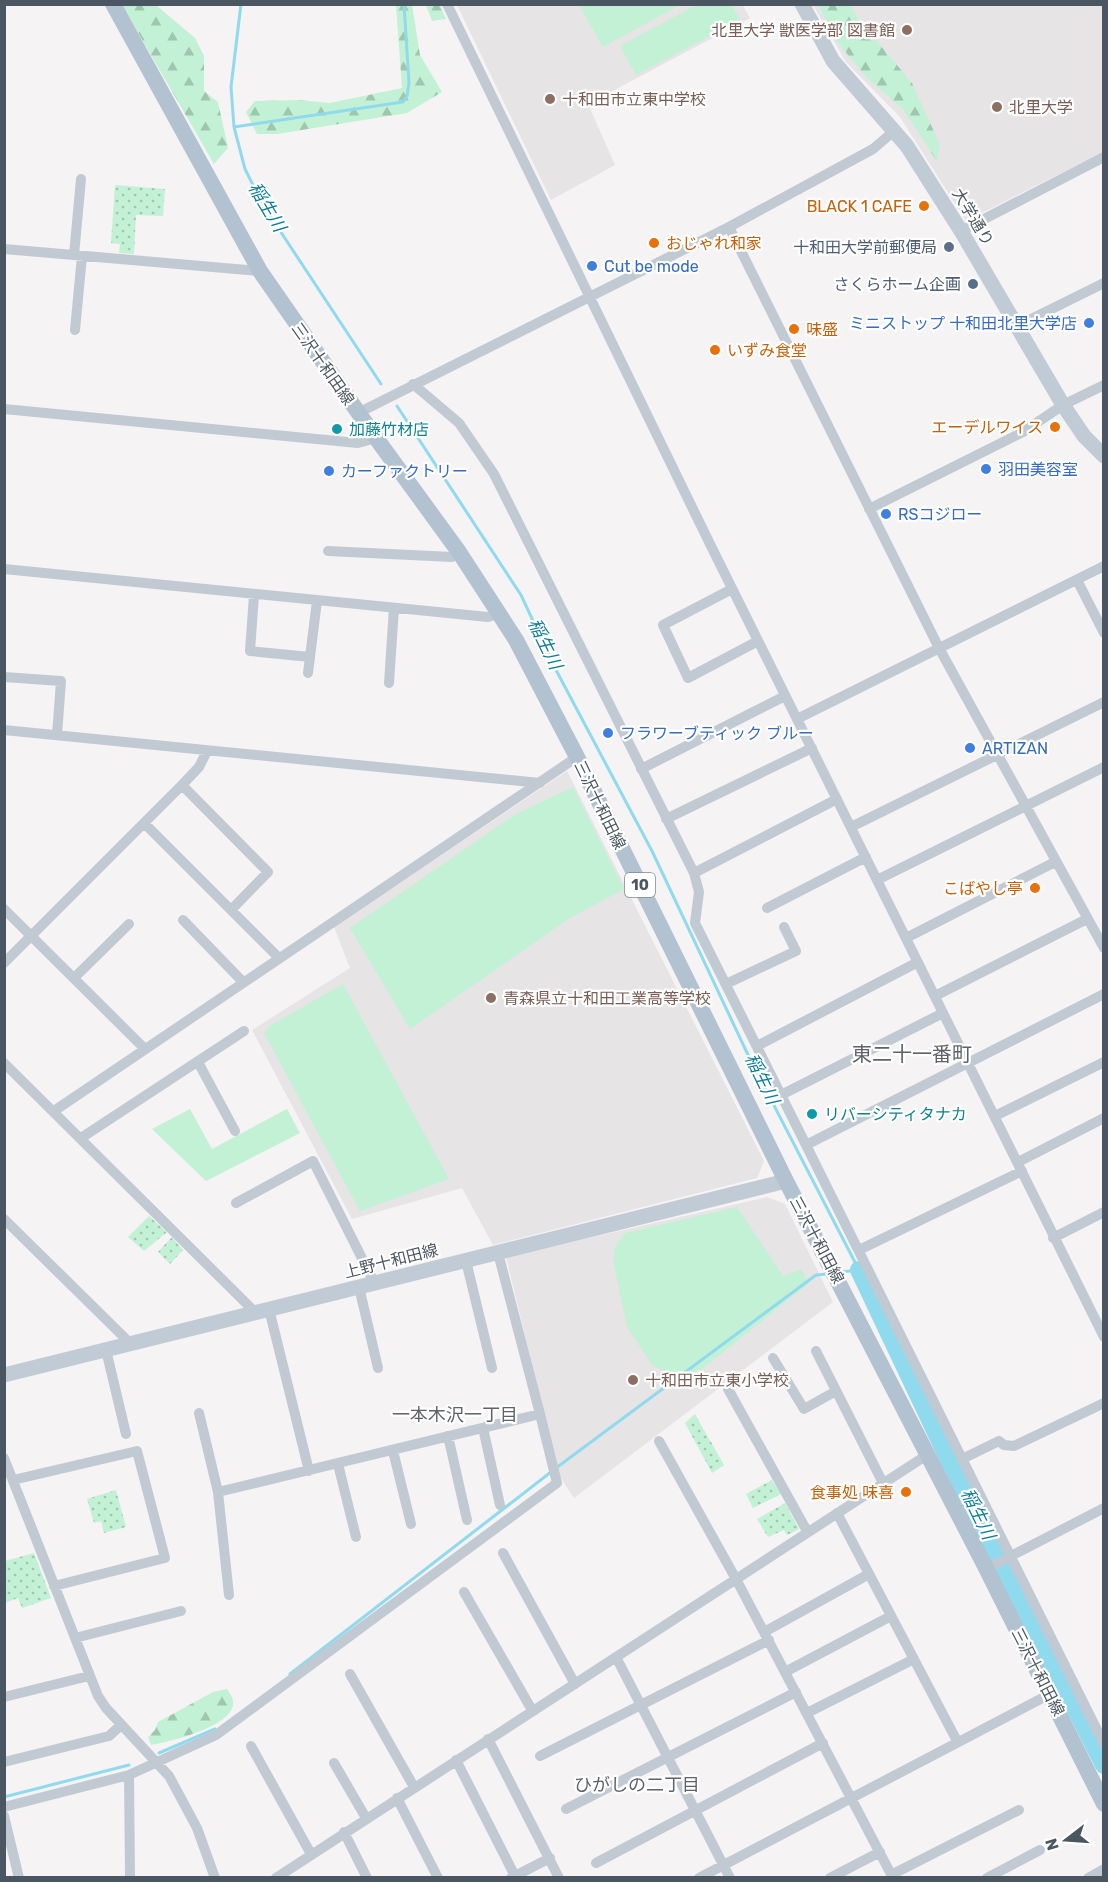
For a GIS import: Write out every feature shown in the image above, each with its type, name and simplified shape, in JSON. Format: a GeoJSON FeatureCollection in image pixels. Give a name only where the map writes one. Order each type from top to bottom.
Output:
{"type":"FeatureCollection","features":[{"type":"Feature","properties":{"kind":"main road","name":"三沢十和田線"},"geometry":{"type":"LineString","coordinates":[[112,4],[260,271],[500,613],[577,757],[786,1181],[927,1455],[991,1567],[1104,1804]]}},
{"type":"Feature","properties":{"kind":"main road","name":"大学通り"},"geometry":{"type":"LineString","coordinates":[[802,4],[833,61],[907,146],[1063,405],[1084,436],[1104,456]]}},
{"type":"Feature","properties":{"kind":"main road","name":"上野十和田線"},"geometry":{"type":"LineString","coordinates":[[4,1375],[786,1181]]}},
{"type":"Feature","properties":{"kind":"street"},"geometry":{"type":"LineString","coordinates":[[447,4],[589,299],[1104,1337]]}},
{"type":"Feature","properties":{"kind":"street"},"geometry":{"type":"LineString","coordinates":[[358,413],[729,227],[873,149],[894,131]]}},
{"type":"Feature","properties":{"kind":"street"},"geometry":{"type":"LineString","coordinates":[[960,231],[1104,157]]}},
{"type":"Feature","properties":{"kind":"street"},"geometry":{"type":"LineString","coordinates":[[75,330],[81,179]]}},
{"type":"Feature","properties":{"kind":"street"},"geometry":{"type":"LineString","coordinates":[[729,227],[939,648],[1104,948]]}},
{"type":"Feature","properties":{"kind":"street"},"geometry":{"type":"LineString","coordinates":[[4,249],[260,271]]}},
{"type":"Feature","properties":{"kind":"street"},"geometry":{"type":"LineString","coordinates":[[1017,326],[1104,283]]}},
{"type":"Feature","properties":{"kind":"street"},"geometry":{"type":"LineString","coordinates":[[413,384],[459,423],[494,474],[694,873],[699,892],[695,923],[1104,1744]]}},
{"type":"Feature","properties":{"kind":"street"},"geometry":{"type":"LineString","coordinates":[[869,509],[1023,432],[1063,405],[1104,385]]}},
{"type":"Feature","properties":{"kind":"street"},"geometry":{"type":"LineString","coordinates":[[4,409],[358,443],[376,438]]}},
{"type":"Feature","properties":{"kind":"street"},"geometry":{"type":"LineString","coordinates":[[328,551],[452,556],[459,552]]}},
{"type":"Feature","properties":{"kind":"street"},"geometry":{"type":"LineString","coordinates":[[797,719],[1104,567]]}},
{"type":"Feature","properties":{"kind":"street"},"geometry":{"type":"LineString","coordinates":[[4,569],[488,617],[500,613]]}},
{"type":"Feature","properties":{"kind":"street"},"geometry":{"type":"LineString","coordinates":[[1077,580],[1104,633]]}},
{"type":"Feature","properties":{"kind":"street"},"geometry":{"type":"LineString","coordinates":[[732,589],[663,625],[688,678],[758,641]]}},
{"type":"Feature","properties":{"kind":"street"},"geometry":{"type":"LineString","coordinates":[[254,595],[250,651],[310,657]]}},
{"type":"Feature","properties":{"kind":"street"},"geometry":{"type":"LineString","coordinates":[[308,673],[317,601]]}},
{"type":"Feature","properties":{"kind":"street"},"geometry":{"type":"LineString","coordinates":[[389,683],[394,608]]}},
{"type":"Feature","properties":{"kind":"street"},"geometry":{"type":"LineString","coordinates":[[4,677],[61,681],[57,735]]}},
{"type":"Feature","properties":{"kind":"street"},"geometry":{"type":"LineString","coordinates":[[641,769],[785,696]]}},
{"type":"Feature","properties":{"kind":"street"},"geometry":{"type":"LineString","coordinates":[[850,827],[1104,702]]}},
{"type":"Feature","properties":{"kind":"street"},"geometry":{"type":"LineString","coordinates":[[4,730],[540,783]]}},
{"type":"Feature","properties":{"kind":"street"},"geometry":{"type":"LineString","coordinates":[[666,819],[812,748]]}},
{"type":"Feature","properties":{"kind":"street"},"geometry":{"type":"LineString","coordinates":[[4,963],[182,786],[199,766],[207,751]]}},
{"type":"Feature","properties":{"kind":"street"},"geometry":{"type":"LineString","coordinates":[[54,1111],[577,757]]}},
{"type":"Feature","properties":{"kind":"street"},"geometry":{"type":"LineString","coordinates":[[877,880],[1104,767]]}},
{"type":"Feature","properties":{"kind":"street"},"geometry":{"type":"LineString","coordinates":[[182,786],[268,873],[232,909]]}},
{"type":"Feature","properties":{"kind":"street"},"geometry":{"type":"LineString","coordinates":[[694,873],[837,799]]}},
{"type":"Feature","properties":{"kind":"street"},"geometry":{"type":"LineString","coordinates":[[144,823],[279,958]]}},
{"type":"Feature","properties":{"kind":"street"},"geometry":{"type":"LineString","coordinates":[[767,908],[866,857]]}},
{"type":"Feature","properties":{"kind":"street"},"geometry":{"type":"LineString","coordinates":[[906,938],[1055,862]]}},
{"type":"Feature","properties":{"kind":"street"},"geometry":{"type":"LineString","coordinates":[[4,909],[33,935],[144,1048]]}},
{"type":"Feature","properties":{"kind":"street"},"geometry":{"type":"LineString","coordinates":[[935,996],[1087,919]]}},
{"type":"Feature","properties":{"kind":"street"},"geometry":{"type":"LineString","coordinates":[[183,920],[243,982]]}},
{"type":"Feature","properties":{"kind":"street"},"geometry":{"type":"LineString","coordinates":[[75,977],[129,924]]}},
{"type":"Feature","properties":{"kind":"street"},"geometry":{"type":"LineString","coordinates":[[726,984],[796,951],[784,927]]}},
{"type":"Feature","properties":{"kind":"street"},"geometry":{"type":"LineString","coordinates":[[757,1046],[918,962]]}},
{"type":"Feature","properties":{"kind":"street"},"geometry":{"type":"LineString","coordinates":[[806,1145],[1104,994]]}},
{"type":"Feature","properties":{"kind":"street"},"geometry":{"type":"LineString","coordinates":[[781,1095],[943,1013]]}},
{"type":"Feature","properties":{"kind":"street"},"geometry":{"type":"LineString","coordinates":[[81,1138],[244,1031]]}},
{"type":"Feature","properties":{"kind":"street"},"geometry":{"type":"LineString","coordinates":[[198,1062],[235,1131]]}},
{"type":"Feature","properties":{"kind":"street"},"geometry":{"type":"LineString","coordinates":[[995,1116],[1104,1062]]}},
{"type":"Feature","properties":{"kind":"street"},"geometry":{"type":"LineString","coordinates":[[4,1063],[263,1311],[309,1471]]}},
{"type":"Feature","properties":{"kind":"street"},"geometry":{"type":"LineString","coordinates":[[859,1250],[1020,1167],[1104,1118]]}},
{"type":"Feature","properties":{"kind":"street"},"geometry":{"type":"LineString","coordinates":[[236,1203],[313,1161],[375,1284]]}},
{"type":"Feature","properties":{"kind":"street"},"geometry":{"type":"LineString","coordinates":[[1053,1238],[1104,1212]]}},
{"type":"Feature","properties":{"kind":"street"},"geometry":{"type":"LineString","coordinates":[[4,1219],[130,1343]]}},
{"type":"Feature","properties":{"kind":"street"},"geometry":{"type":"LineString","coordinates":[[4,1807],[129,1775],[153,1761],[216,1735],[558,1483],[498,1253]]}},
{"type":"Feature","properties":{"kind":"street"},"geometry":{"type":"LineString","coordinates":[[466,1261],[492,1368]]}},
{"type":"Feature","properties":{"kind":"street"},"geometry":{"type":"LineString","coordinates":[[359,1287],[378,1368]]}},
{"type":"Feature","properties":{"kind":"street"},"geometry":{"type":"LineString","coordinates":[[106,1350],[126,1434]]}},
{"type":"Feature","properties":{"kind":"street"},"geometry":{"type":"LineString","coordinates":[[816,1351],[883,1483]]}},
{"type":"Feature","properties":{"kind":"street"},"geometry":{"type":"LineString","coordinates":[[773,1358],[804,1410],[836,1391]]}},
{"type":"Feature","properties":{"kind":"street"},"geometry":{"type":"LineString","coordinates":[[728,1389],[807,1531]]}},
{"type":"Feature","properties":{"kind":"street"},"geometry":{"type":"LineString","coordinates":[[962,1459],[999,1440],[1004,1445],[1014,1446],[1104,1403]]}},
{"type":"Feature","properties":{"kind":"street"},"geometry":{"type":"LineString","coordinates":[[200,1413],[218,1492],[229,1595]]}},
{"type":"Feature","properties":{"kind":"street"},"geometry":{"type":"LineString","coordinates":[[218,1492],[540,1414]]}},
{"type":"Feature","properties":{"kind":"street"},"geometry":{"type":"LineString","coordinates":[[483,1428],[500,1505]]}},
{"type":"Feature","properties":{"kind":"street"},"geometry":{"type":"LineString","coordinates":[[447,1436],[467,1520]]}},
{"type":"Feature","properties":{"kind":"street"},"geometry":{"type":"LineString","coordinates":[[659,1441],[786,1672],[892,1876],[1019,1810]]}},
{"type":"Feature","properties":{"kind":"street"},"geometry":{"type":"LineString","coordinates":[[393,1450],[411,1524]]}},
{"type":"Feature","properties":{"kind":"street"},"geometry":{"type":"LineString","coordinates":[[13,1480],[137,1451],[165,1558],[54,1586]]}},
{"type":"Feature","properties":{"kind":"street"},"geometry":{"type":"LineString","coordinates":[[276,1878],[287,1874],[311,1854],[344,1832],[927,1455]]}},
{"type":"Feature","properties":{"kind":"street"},"geometry":{"type":"LineString","coordinates":[[4,1458],[89,1676],[106,1708],[169,1776],[197,1828],[215,1878]]}},
{"type":"Feature","properties":{"kind":"street"},"geometry":{"type":"LineString","coordinates":[[338,1464],[356,1537]]}},
{"type":"Feature","properties":{"kind":"street"},"geometry":{"type":"LineString","coordinates":[[991,1567],[1104,1508]]}},
{"type":"Feature","properties":{"kind":"street"},"geometry":{"type":"LineString","coordinates":[[837,1512],[957,1741]]}},
{"type":"Feature","properties":{"kind":"street"},"geometry":{"type":"LineString","coordinates":[[503,1553],[574,1684]]}},
{"type":"Feature","properties":{"kind":"street"},"geometry":{"type":"LineString","coordinates":[[540,1756],[766,1636],[869,1574]]}},
{"type":"Feature","properties":{"kind":"street"},"geometry":{"type":"LineString","coordinates":[[464,1592],[532,1710]]}},
{"type":"Feature","properties":{"kind":"street"},"geometry":{"type":"LineString","coordinates":[[75,1638],[181,1611]]}},
{"type":"Feature","properties":{"kind":"street"},"geometry":{"type":"LineString","coordinates":[[786,1672],[891,1616]]}},
{"type":"Feature","properties":{"kind":"street"},"geometry":{"type":"LineString","coordinates":[[616,1657],[730,1878]]}},
{"type":"Feature","properties":{"kind":"street"},"geometry":{"type":"LineString","coordinates":[[807,1713],[914,1659]]}},
{"type":"Feature","properties":{"kind":"street"},"geometry":{"type":"LineString","coordinates":[[350,1674],[414,1787]]}},
{"type":"Feature","properties":{"kind":"street"},"geometry":{"type":"LineString","coordinates":[[4,1698],[89,1676]]}},
{"type":"Feature","properties":{"kind":"street"},"geometry":{"type":"LineString","coordinates":[[566,1809],[796,1692]]}},
{"type":"Feature","properties":{"kind":"street"},"geometry":{"type":"LineString","coordinates":[[699,1878],[1050,1694]]}},
{"type":"Feature","properties":{"kind":"street"},"geometry":{"type":"LineString","coordinates":[[4,1762],[109,1736],[121,1725]]}},
{"type":"Feature","properties":{"kind":"street"},"geometry":{"type":"LineString","coordinates":[[488,1739],[559,1878]]}},
{"type":"Feature","properties":{"kind":"street"},"geometry":{"type":"LineString","coordinates":[[596,1863],[823,1743]]}},
{"type":"Feature","properties":{"kind":"street"},"geometry":{"type":"LineString","coordinates":[[250,1746],[311,1854]]}},
{"type":"Feature","properties":{"kind":"street"},"geometry":{"type":"LineString","coordinates":[[456,1760],[514,1877],[550,1858]]}},
{"type":"Feature","properties":{"kind":"street"},"geometry":{"type":"LineString","coordinates":[[334,1763],[366,1818]]}},
{"type":"Feature","properties":{"kind":"street"},"geometry":{"type":"LineString","coordinates":[[129,1775],[130,1878]]}},
{"type":"Feature","properties":{"kind":"street"},"geometry":{"type":"LineString","coordinates":[[397,1798],[438,1878]]}},
{"type":"Feature","properties":{"kind":"street"},"geometry":{"type":"LineString","coordinates":[[4,1816],[19,1878]]}},
{"type":"Feature","properties":{"kind":"street"},"geometry":{"type":"LineString","coordinates":[[344,1832],[367,1878]]}},
{"type":"Feature","properties":{"kind":"street"},"geometry":{"type":"LineString","coordinates":[[987,1878],[1040,1850]]}},
{"type":"Feature","properties":{"kind":"street"},"geometry":{"type":"LineString","coordinates":[[831,1878],[880,1852]]}},
{"type":"Feature","properties":{"kind":"street"},"geometry":{"type":"LineString","coordinates":[[1088,1878],[1104,1869]]}},
{"type":"Feature","properties":{"kind":"shaded area","name":"十和田市立東中学校"},"geometry":{"type":"Polygon","coordinates":[[[742,4],[750,18],[588,104],[615,165],[551,200],[457,5],[742,4]]]}},
{"type":"Feature","properties":{"kind":"shaded area","name":"北里大学"},"geometry":{"type":"Polygon","coordinates":[[[813,5],[1103,5],[1103,152],[966,221],[900,117],[846,62],[813,5]]]}},
{"type":"Feature","properties":{"kind":"shaded area","name":"青森県立十和田工業高等学校"},"geometry":{"type":"Polygon","coordinates":[[[567,771],[764,1161],[757,1178],[493,1245],[462,1188],[352,1219],[252,1030],[350,968],[334,927],[567,771]]]}},
{"type":"Feature","properties":{"kind":"shaded area","name":"十和田市立東小学校"},"geometry":{"type":"Polygon","coordinates":[[[767,1197],[785,1204],[833,1302],[574,1498],[559,1475],[506,1257],[767,1197]]]}},
{"type":"Feature","properties":{"kind":"green space"},"geometry":{"type":"Polygon","coordinates":[[[698,4],[732,5],[740,20],[636,75],[620,46],[698,4]]]}},
{"type":"Feature","properties":{"kind":"green space"},"geometry":{"type":"Polygon","coordinates":[[[122,5],[156,5],[195,38],[204,56],[204,91],[218,102],[228,148],[214,164],[122,5]]]}},
{"type":"Feature","properties":{"kind":"green space"},"geometry":{"type":"Polygon","coordinates":[[[396,5],[412,5],[420,55],[442,92],[407,113],[277,134],[257,134],[246,112],[255,101],[299,100],[330,103],[402,88],[396,5]]]}},
{"type":"Feature","properties":{"kind":"green space"},"geometry":{"type":"Polygon","coordinates":[[[426,5],[440,5],[446,19],[432,21],[426,5]]]}},
{"type":"Feature","properties":{"kind":"green space"},"geometry":{"type":"Polygon","coordinates":[[[579,5],[680,5],[603,47],[579,5]]]}},
{"type":"Feature","properties":{"kind":"green space"},"geometry":{"type":"Polygon","coordinates":[[[818,5],[850,5],[859,20],[912,83],[940,145],[937,161],[903,109],[867,78],[839,44],[818,5]]]}},
{"type":"Feature","properties":{"kind":"green space"},"geometry":{"type":"Polygon","coordinates":[[[115,185],[165,189],[163,216],[136,215],[134,254],[119,253],[120,244],[111,243],[115,185]]]}},
{"type":"Feature","properties":{"kind":"green space"},"geometry":{"type":"Polygon","coordinates":[[[573,787],[624,889],[570,918],[410,1029],[350,928],[516,814],[573,787]]]}},
{"type":"Feature","properties":{"kind":"green space"},"geometry":{"type":"Polygon","coordinates":[[[343,984],[449,1179],[360,1211],[264,1033],[271,1025],[343,984]]]}},
{"type":"Feature","properties":{"kind":"green space"},"geometry":{"type":"Polygon","coordinates":[[[190,1109],[212,1149],[287,1109],[300,1133],[206,1181],[152,1129],[190,1109]]]}},
{"type":"Feature","properties":{"kind":"green space"},"geometry":{"type":"Polygon","coordinates":[[[737,1207],[783,1276],[801,1269],[809,1283],[702,1369],[679,1376],[653,1366],[627,1327],[613,1260],[615,1247],[625,1233],[737,1207]]]}},
{"type":"Feature","properties":{"kind":"green space"},"geometry":{"type":"Polygon","coordinates":[[[149,1216],[167,1232],[144,1251],[128,1237],[149,1216]]]}},
{"type":"Feature","properties":{"kind":"green space"},"geometry":{"type":"Polygon","coordinates":[[[172,1237],[183,1250],[170,1264],[158,1252],[172,1237]]]}},
{"type":"Feature","properties":{"kind":"green space"},"geometry":{"type":"Polygon","coordinates":[[[695,1414],[724,1465],[712,1473],[685,1423],[695,1414]]]}},
{"type":"Feature","properties":{"kind":"green space"},"geometry":{"type":"Polygon","coordinates":[[[772,1480],[781,1494],[753,1508],[746,1494],[772,1480]]]}},
{"type":"Feature","properties":{"kind":"green space"},"geometry":{"type":"Polygon","coordinates":[[[116,1490],[126,1527],[104,1533],[101,1521],[94,1523],[87,1499],[116,1490]]]}},
{"type":"Feature","properties":{"kind":"green space"},"geometry":{"type":"Polygon","coordinates":[[[785,1503],[799,1529],[787,1535],[784,1530],[768,1537],[757,1519],[785,1503]]]}},
{"type":"Feature","properties":{"kind":"green space"},"geometry":{"type":"Polygon","coordinates":[[[34,1553],[51,1598],[22,1608],[18,1598],[5,1603],[5,1561],[34,1553]]]}},
{"type":"Feature","properties":{"kind":"green space"},"geometry":{"type":"Polygon","coordinates":[[[227,1689],[233,1701],[231,1710],[224,1718],[200,1731],[151,1745],[148,1737],[155,1730],[158,1722],[213,1692],[227,1689]]]}},
{"type":"Feature","properties":{"kind":"waterway","name":"稲生川"},"geometry":{"type":"LineString","coordinates":[[241,4],[231,87],[234,127],[245,169],[263,205],[381,384]]}},
{"type":"Feature","properties":{"kind":"waterway"},"geometry":{"type":"LineString","coordinates":[[234,127],[403,102],[407,96],[409,83],[404,4]]}},
{"type":"Feature","properties":{"kind":"waterway","name":"稲生川"},"geometry":{"type":"LineString","coordinates":[[397,406],[521,595],[556,670],[652,851],[749,1057],[859,1270],[840,1272]]}},
{"type":"Feature","properties":{"kind":"waterway","name":"稲生川"},"geometry":{"type":"LineString","coordinates":[[859,1270],[947,1456],[1104,1765]]}},
{"type":"Feature","properties":{"kind":"waterway"},"geometry":{"type":"LineString","coordinates":[[556,1468],[816,1275],[828,1274]]}},
{"type":"Feature","properties":{"kind":"waterway"},"geometry":{"type":"LineString","coordinates":[[290,1674],[551,1472]]}},
{"type":"Feature","properties":{"kind":"waterway"},"geometry":{"type":"LineString","coordinates":[[159,1753],[215,1729]]}},
{"type":"Feature","properties":{"kind":"waterway"},"geometry":{"type":"LineString","coordinates":[[4,1797],[129,1765]]}},
{"type":"Feature","properties":{"kind":"place","name":"北里大学 獣医学部 図書館"},"geometry":{"type":"Point","coordinates":[907,30]}},
{"type":"Feature","properties":{"kind":"place","name":"十和田市立東中学校"},"geometry":{"type":"Point","coordinates":[550,99]}},
{"type":"Feature","properties":{"kind":"place","name":"北里大学"},"geometry":{"type":"Point","coordinates":[997,107]}},
{"type":"Feature","properties":{"kind":"place","name":"BLACK 1 CAFE"},"geometry":{"type":"Point","coordinates":[924,206]}},
{"type":"Feature","properties":{"kind":"place","name":"おじゃれ和家"},"geometry":{"type":"Point","coordinates":[654,243]}},
{"type":"Feature","properties":{"kind":"place","name":"十和田大学前郵便局"},"geometry":{"type":"Point","coordinates":[949,247]}},
{"type":"Feature","properties":{"kind":"place","name":"Cut be mode"},"geometry":{"type":"Point","coordinates":[592,266]}},
{"type":"Feature","properties":{"kind":"place","name":"さくらホーム企画"},"geometry":{"type":"Point","coordinates":[973,284]}},
{"type":"Feature","properties":{"kind":"place","name":"ミニストップ 十和田北里大学店"},"geometry":{"type":"Point","coordinates":[1089,323]}},
{"type":"Feature","properties":{"kind":"place","name":"味盛"},"geometry":{"type":"Point","coordinates":[794,329]}},
{"type":"Feature","properties":{"kind":"place","name":"いずみ食堂"},"geometry":{"type":"Point","coordinates":[715,350]}},
{"type":"Feature","properties":{"kind":"place","name":"エーデルワイス"},"geometry":{"type":"Point","coordinates":[1055,427]}},
{"type":"Feature","properties":{"kind":"place","name":"加藤竹材店"},"geometry":{"type":"Point","coordinates":[337,429]}},
{"type":"Feature","properties":{"kind":"place","name":"羽田美容室"},"geometry":{"type":"Point","coordinates":[986,469]}},
{"type":"Feature","properties":{"kind":"place","name":"カーファクトリー"},"geometry":{"type":"Point","coordinates":[329,471]}},
{"type":"Feature","properties":{"kind":"place","name":"RSコジロー"},"geometry":{"type":"Point","coordinates":[886,514]}},
{"type":"Feature","properties":{"kind":"place","name":"フラワーブティック ブルー"},"geometry":{"type":"Point","coordinates":[608,733]}},
{"type":"Feature","properties":{"kind":"place","name":"ARTIZAN"},"geometry":{"type":"Point","coordinates":[970,748]}},
{"type":"Feature","properties":{"kind":"place","name":"こばやし亭"},"geometry":{"type":"Point","coordinates":[1035,888]}},
{"type":"Feature","properties":{"kind":"place","name":"青森県立十和田工業高等学校"},"geometry":{"type":"Point","coordinates":[491,998]}},
{"type":"Feature","properties":{"kind":"place","name":"リバーシティタナカ"},"geometry":{"type":"Point","coordinates":[812,1114]}},
{"type":"Feature","properties":{"kind":"place","name":"十和田市立東小学校"},"geometry":{"type":"Point","coordinates":[633,1380]}},
{"type":"Feature","properties":{"kind":"place","name":"食事処 味喜"},"geometry":{"type":"Point","coordinates":[906,1492]}},
{"type":"Feature","properties":{"kind":"district","name":"東二十一番町"},"geometry":{"type":"Point","coordinates":[912,1054]}},
{"type":"Feature","properties":{"kind":"district","name":"一本木沢一丁目"},"geometry":{"type":"Point","coordinates":[455,1415]}},
{"type":"Feature","properties":{"kind":"district","name":"ひがしの二丁目"},"geometry":{"type":"Point","coordinates":[637,1785]}}]}
